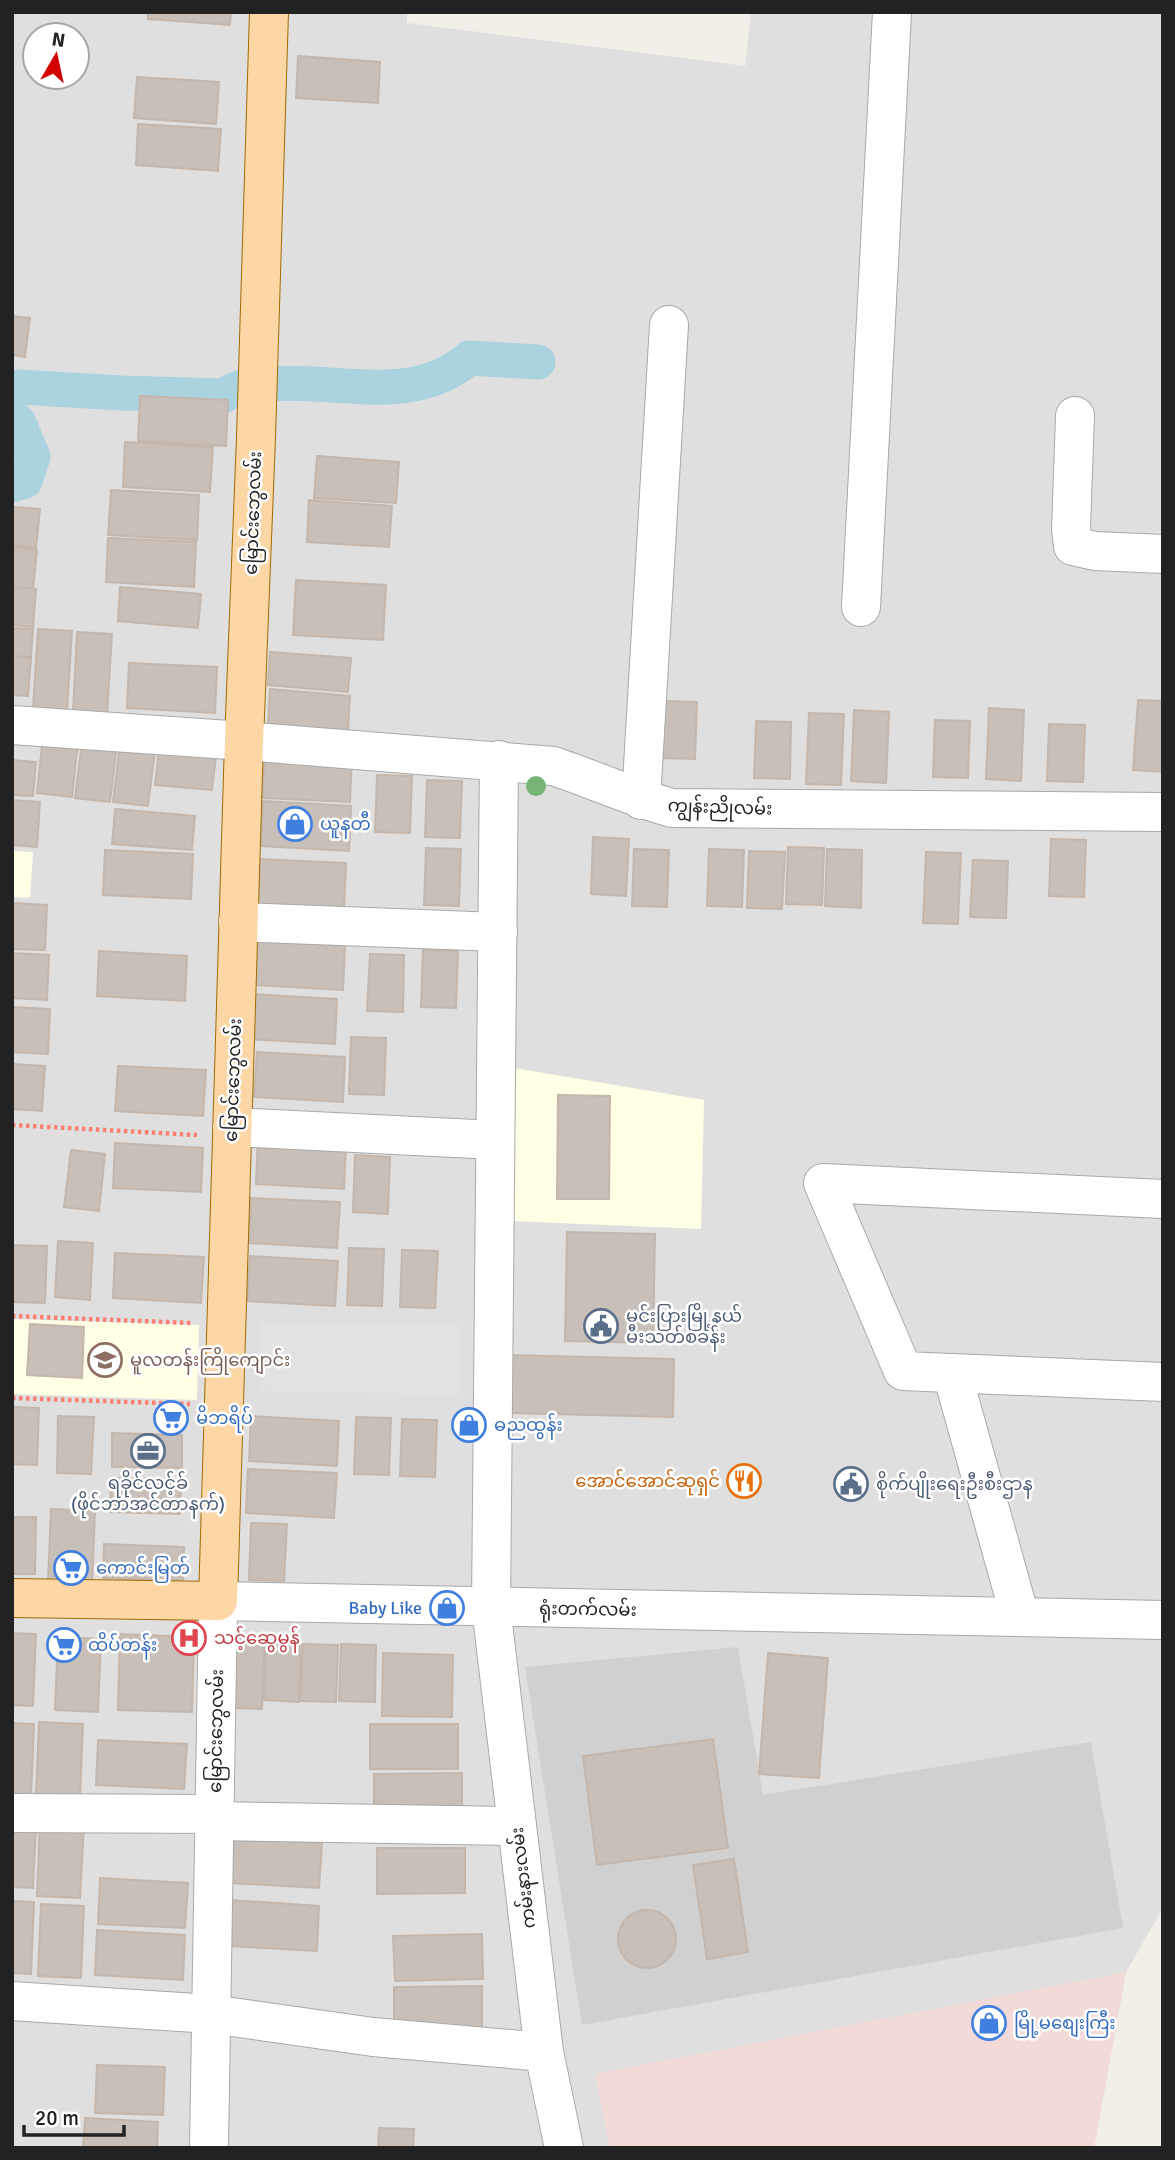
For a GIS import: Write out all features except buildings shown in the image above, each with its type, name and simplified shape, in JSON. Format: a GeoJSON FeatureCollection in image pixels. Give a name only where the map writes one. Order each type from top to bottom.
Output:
{"type":"FeatureCollection","features":[{"type":"Feature","properties":{"kind":"main road","name":"မြောင်းဘွေလမ်း"},"geometry":{"type":"LineString","coordinates":[[218,1601],[269,12]]}},
{"type":"Feature","properties":{"kind":"main road","name":"ရုံးတက်လမ်း"},"geometry":{"type":"LineString","coordinates":[[12,1598],[218,1601]]}},
{"type":"Feature","properties":{"kind":"street"},"geometry":{"type":"LineString","coordinates":[[860,607],[892,12]]}},
{"type":"Feature","properties":{"kind":"street"},"geometry":{"type":"LineString","coordinates":[[641,800],[668,325]]}},
{"type":"Feature","properties":{"kind":"street"},"geometry":{"type":"LineString","coordinates":[[1075,416],[1071,529],[1073,546],[1095,551],[1163,554]]}},
{"type":"Feature","properties":{"kind":"street","name":"ကျွန်းညိုလမ်း"},"geometry":{"type":"LineString","coordinates":[[12,725],[553,766],[585,776],[641,800],[672,808],[1163,812]]}},
{"type":"Feature","properties":{"kind":"street","name":"ကမ်းနားလမ်း"},"geometry":{"type":"LineString","coordinates":[[499,760],[491,1607],[544,2052],[565,2148]]}},
{"type":"Feature","properties":{"kind":"street"},"geometry":{"type":"LineString","coordinates":[[238,922],[498,932]]}},
{"type":"Feature","properties":{"kind":"street"},"geometry":{"type":"LineString","coordinates":[[232,1132],[495,1140]]}},
{"type":"Feature","properties":{"kind":"street"},"geometry":{"type":"LineString","coordinates":[[1163,1199],[823,1183],[903,1371],[1163,1382]]}},
{"type":"Feature","properties":{"kind":"street"},"geometry":{"type":"LineString","coordinates":[[952,1373],[1020,1617]]}},
{"type":"Feature","properties":{"kind":"street","name":"ရုံးတက်လမ်း"},"geometry":{"type":"LineString","coordinates":[[218,1601],[1163,1620]]}},
{"type":"Feature","properties":{"kind":"street","name":"မြောင်းဘွေလမ်း"},"geometry":{"type":"LineString","coordinates":[[209,2148],[218,1601]]}},
{"type":"Feature","properties":{"kind":"street"},"geometry":{"type":"LineString","coordinates":[[12,1813],[517,1826]]}},
{"type":"Feature","properties":{"kind":"street"},"geometry":{"type":"LineString","coordinates":[[12,2001],[211,2014],[373,2037],[544,2052]]}},
{"type":"Feature","properties":{"kind":"path"},"geometry":{"type":"LineString","coordinates":[[12,1125],[232,1132]]}},
{"type":"Feature","properties":{"kind":"path"},"geometry":{"type":"LineString","coordinates":[[12,1316],[226,1325]]}},
{"type":"Feature","properties":{"kind":"path"},"geometry":{"type":"LineString","coordinates":[[12,1398],[224,1405]]}},
{"type":"Feature","properties":{"kind":"shaded area"},"geometry":{"type":"Polygon","coordinates":[[[12,12],[407,12],[407,23],[745,66],[751,12],[1163,12],[1163,1908],[1126,1972],[1094,2148],[12,2148],[12,12]]]}},
{"type":"Feature","properties":{"kind":"shaded area"},"geometry":{"type":"Polygon","coordinates":[[[12,851],[33,852],[30,898],[12,897],[12,851]]]}},
{"type":"Feature","properties":{"kind":"shaded area"},"geometry":{"type":"Polygon","coordinates":[[[514,1068],[704,1100],[701,1229],[510,1221],[514,1068]]]}},
{"type":"Feature","properties":{"kind":"shaded area","name":"မူလတန်းကြိုကျောင်း"},"geometry":{"type":"Polygon","coordinates":[[[12,1319],[199,1325],[197,1400],[12,1394],[12,1319]]]}},
{"type":"Feature","properties":{"kind":"shaded area"},"geometry":{"type":"Polygon","coordinates":[[[261,1322],[462,1326],[460,1395],[260,1391],[261,1322]]]}},
{"type":"Feature","properties":{"kind":"shaded area"},"geometry":{"type":"Polygon","coordinates":[[[738,1647],[763,1795],[1091,1742],[1123,1928],[582,2025],[525,1667],[738,1647]]]}},
{"type":"Feature","properties":{"kind":"shaded area","name":"မြို့မစျေးကြီး"},"geometry":{"type":"Polygon","coordinates":[[[1126,1972],[1094,2148],[610,2148],[595,2074],[1126,1972]]]}},
{"type":"Feature","properties":{"kind":"waterway"},"geometry":{"type":"LineString","coordinates":[[12,390],[19,387],[223,396],[240,388],[269,384],[399,386],[424,382],[447,373],[469,358],[538,362]]}},
{"type":"Feature","properties":{"kind":"waterway"},"geometry":{"type":"LineString","coordinates":[[12,415],[19,423],[33,457],[25,481],[12,485]]}},
{"type":"Feature","properties":{"kind":"place","name":"ယူနတီ"},"geometry":{"type":"Point","coordinates":[295,824]}},
{"type":"Feature","properties":{"kind":"place","name":"မင်းပြားမြို့နယ် မီးသတ်စခန်း"},"geometry":{"type":"Point","coordinates":[601,1326]}},
{"type":"Feature","properties":{"kind":"place","name":"မူလတန်းကြိုကျောင်း"},"geometry":{"type":"Point","coordinates":[105,1360]}},
{"type":"Feature","properties":{"kind":"place","name":"မိဘရိပ်"},"geometry":{"type":"Point","coordinates":[171,1418]}},
{"type":"Feature","properties":{"kind":"place","name":"ဓညထွန်း"},"geometry":{"type":"Point","coordinates":[469,1425]}},
{"type":"Feature","properties":{"kind":"place","name":"ရခိုင်လင့်ခ် (ဖိုင်ဘာအင်တာနက်)"},"geometry":{"type":"Point","coordinates":[148,1451]}},
{"type":"Feature","properties":{"kind":"place","name":"အောင်အောင်ဆုရှင်"},"geometry":{"type":"Point","coordinates":[744,1481]}},
{"type":"Feature","properties":{"kind":"place","name":"စိုက်ပျိုးရေးဦးစီးဌာန"},"geometry":{"type":"Point","coordinates":[851,1484]}},
{"type":"Feature","properties":{"kind":"place","name":"ကောင်းမြတ်"},"geometry":{"type":"Point","coordinates":[71,1568]}},
{"type":"Feature","properties":{"kind":"place","name":"Baby Like"},"geometry":{"type":"Point","coordinates":[447,1608]}},
{"type":"Feature","properties":{"kind":"place","name":"သင့်ဆွေမွန်"},"geometry":{"type":"Point","coordinates":[189,1638]}},
{"type":"Feature","properties":{"kind":"place","name":"ထိပ်တန်း"},"geometry":{"type":"Point","coordinates":[64,1645]}},
{"type":"Feature","properties":{"kind":"place","name":"မြို့မစျေးကြီး"},"geometry":{"type":"Point","coordinates":[989,2023]}}]}
